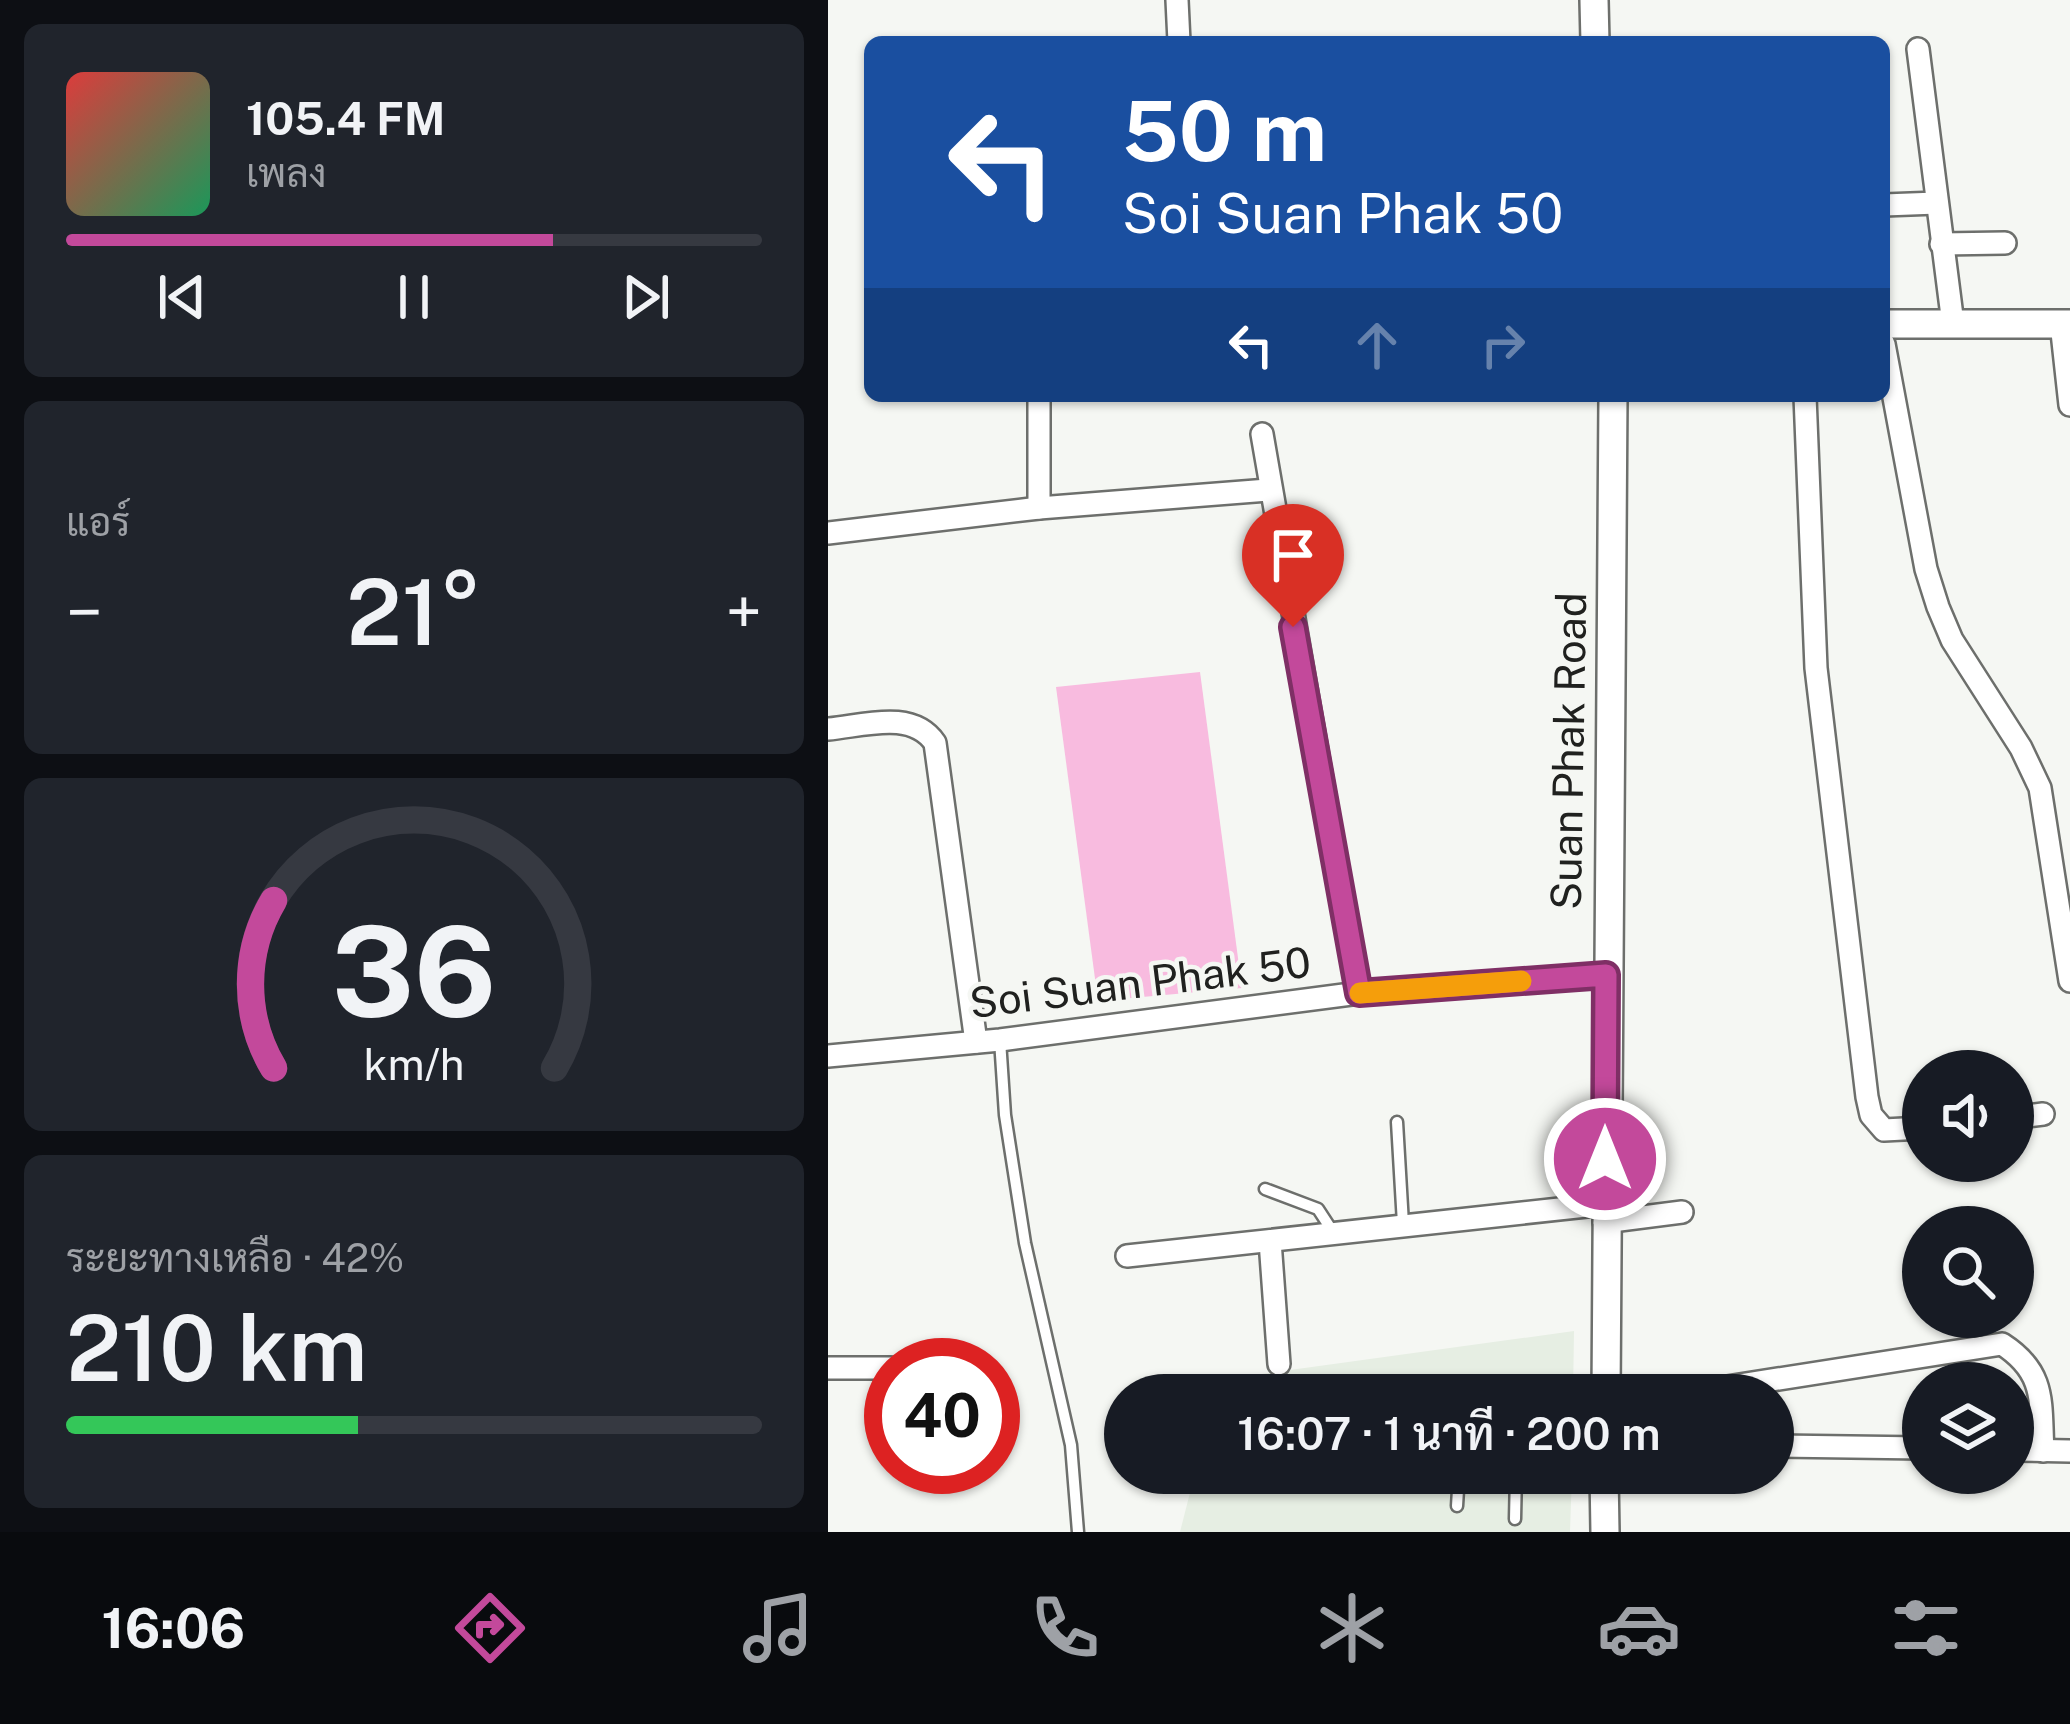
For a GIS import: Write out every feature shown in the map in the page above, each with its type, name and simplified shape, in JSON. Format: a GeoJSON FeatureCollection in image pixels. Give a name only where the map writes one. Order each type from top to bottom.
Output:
{"type":"FeatureCollection","features":[{"type":"Feature","properties":{"kind":"street"},"geometry":{"type":"LineString","coordinates":[[1177,0],[1179,36]]}},
{"type":"Feature","properties":{"kind":"street"},"geometry":{"type":"LineString","coordinates":[[1594,0],[1595,36]]}},
{"type":"Feature","properties":{"kind":"street"},"geometry":{"type":"LineString","coordinates":[[1918,49],[1953,325]]}},
{"type":"Feature","properties":{"kind":"street"},"geometry":{"type":"LineString","coordinates":[[1890,205],[1937,203]]}},
{"type":"Feature","properties":{"kind":"street"},"geometry":{"type":"LineString","coordinates":[[1941,244],[2005,243]]}},
{"type":"Feature","properties":{"kind":"street"},"geometry":{"type":"LineString","coordinates":[[1890,324],[2066,323],[2070,405]]}},
{"type":"Feature","properties":{"kind":"street"},"geometry":{"type":"LineString","coordinates":[[1890,376],[1926,569],[1938,607],[1952,640],[2021,748],[2040,788],[2070,981]]}},
{"type":"Feature","properties":{"kind":"street"},"geometry":{"type":"LineString","coordinates":[[1039,402],[1039,508]]}},
{"type":"Feature","properties":{"kind":"street","name":"Suan Phak Road"},"geometry":{"type":"LineString","coordinates":[[1606,1374],[1613,402]]}},
{"type":"Feature","properties":{"kind":"street"},"geometry":{"type":"LineString","coordinates":[[1805,402],[1818,685],[1867,1097],[1871,1115],[1883,1130],[1902,1129]]}},
{"type":"Feature","properties":{"kind":"street"},"geometry":{"type":"LineString","coordinates":[[1262,434],[1268,490],[1359,993]]}},
{"type":"Feature","properties":{"kind":"street"},"geometry":{"type":"LineString","coordinates":[[828,532],[1039,508],[1268,490]]}},
{"type":"Feature","properties":{"kind":"street"},"geometry":{"type":"LineString","coordinates":[[828,730],[905,722],[919,725],[935,742],[976,1042]]}},
{"type":"Feature","properties":{"kind":"street","name":"Soi Suan Phak 50"},"geometry":{"type":"LineString","coordinates":[[828,1056],[1000,1040],[1359,993],[1606,975]]}},
{"type":"Feature","properties":{"kind":"street"},"geometry":{"type":"LineString","coordinates":[[2034,1115],[2043,1114]]}},
{"type":"Feature","properties":{"kind":"street"},"geometry":{"type":"LineString","coordinates":[[1127,1256],[1403,1228],[1682,1211]]}},
{"type":"Feature","properties":{"kind":"street"},"geometry":{"type":"LineString","coordinates":[[1270,1241],[1279,1364]]}},
{"type":"Feature","properties":{"kind":"street"},"geometry":{"type":"LineString","coordinates":[[1794,1377],[2002,1344],[2022,1357],[2039,1385],[2043,1451]]}},
{"type":"Feature","properties":{"kind":"street"},"geometry":{"type":"LineString","coordinates":[[828,1368],[864,1368]]}},
{"type":"Feature","properties":{"kind":"street"},"geometry":{"type":"LineString","coordinates":[[1794,1445],[1902,1448]]}},
{"type":"Feature","properties":{"kind":"street"},"geometry":{"type":"LineString","coordinates":[[2034,1451],[2070,1451]]}},
{"type":"Feature","properties":{"kind":"street"},"geometry":{"type":"LineString","coordinates":[[1604,1494],[1605,1532]]}},
{"type":"Feature","properties":{"kind":"lane"},"geometry":{"type":"LineString","coordinates":[[1000,1040],[1005,1115],[1025,1243],[1071,1445],[1078,1532]]}},
{"type":"Feature","properties":{"kind":"lane"},"geometry":{"type":"LineString","coordinates":[[1396,1122],[1403,1228]]}},
{"type":"Feature","properties":{"kind":"lane"},"geometry":{"type":"LineString","coordinates":[[1265,1189],[1318,1209],[1334,1235]]}},
{"type":"Feature","properties":{"kind":"lane"},"geometry":{"type":"LineString","coordinates":[[1457,1506],[1458,1494]]}},
{"type":"Feature","properties":{"kind":"lane"},"geometry":{"type":"LineString","coordinates":[[1515,1519],[1516,1494]]}},
{"type":"Feature","properties":{"kind":"shaded area"},"geometry":{"type":"Polygon","coordinates":[[[1200,672],[1242,988],[1098,1001],[1056,687],[1200,672]]]}},
{"type":"Feature","properties":{"kind":"shaded area"},"geometry":{"type":"Polygon","coordinates":[[[1574,1331],[1573,1374],[1262,1374],[1574,1331]]]}},
{"type":"Feature","properties":{"kind":"shaded area"},"geometry":{"type":"Polygon","coordinates":[[[1190,1494],[1571,1494],[1570,1532],[1180,1532],[1190,1494]]]}},
{"type":"Feature","properties":{"kind":"slow traffic"},"geometry":{"type":"LineString","coordinates":[[1360,993],[1521,981]]}},
{"type":"Feature","properties":{"kind":"route"},"geometry":{"type":"LineString","coordinates":[[1293,627],[1359,993],[1606,975],[1605,1159]]}}]}
